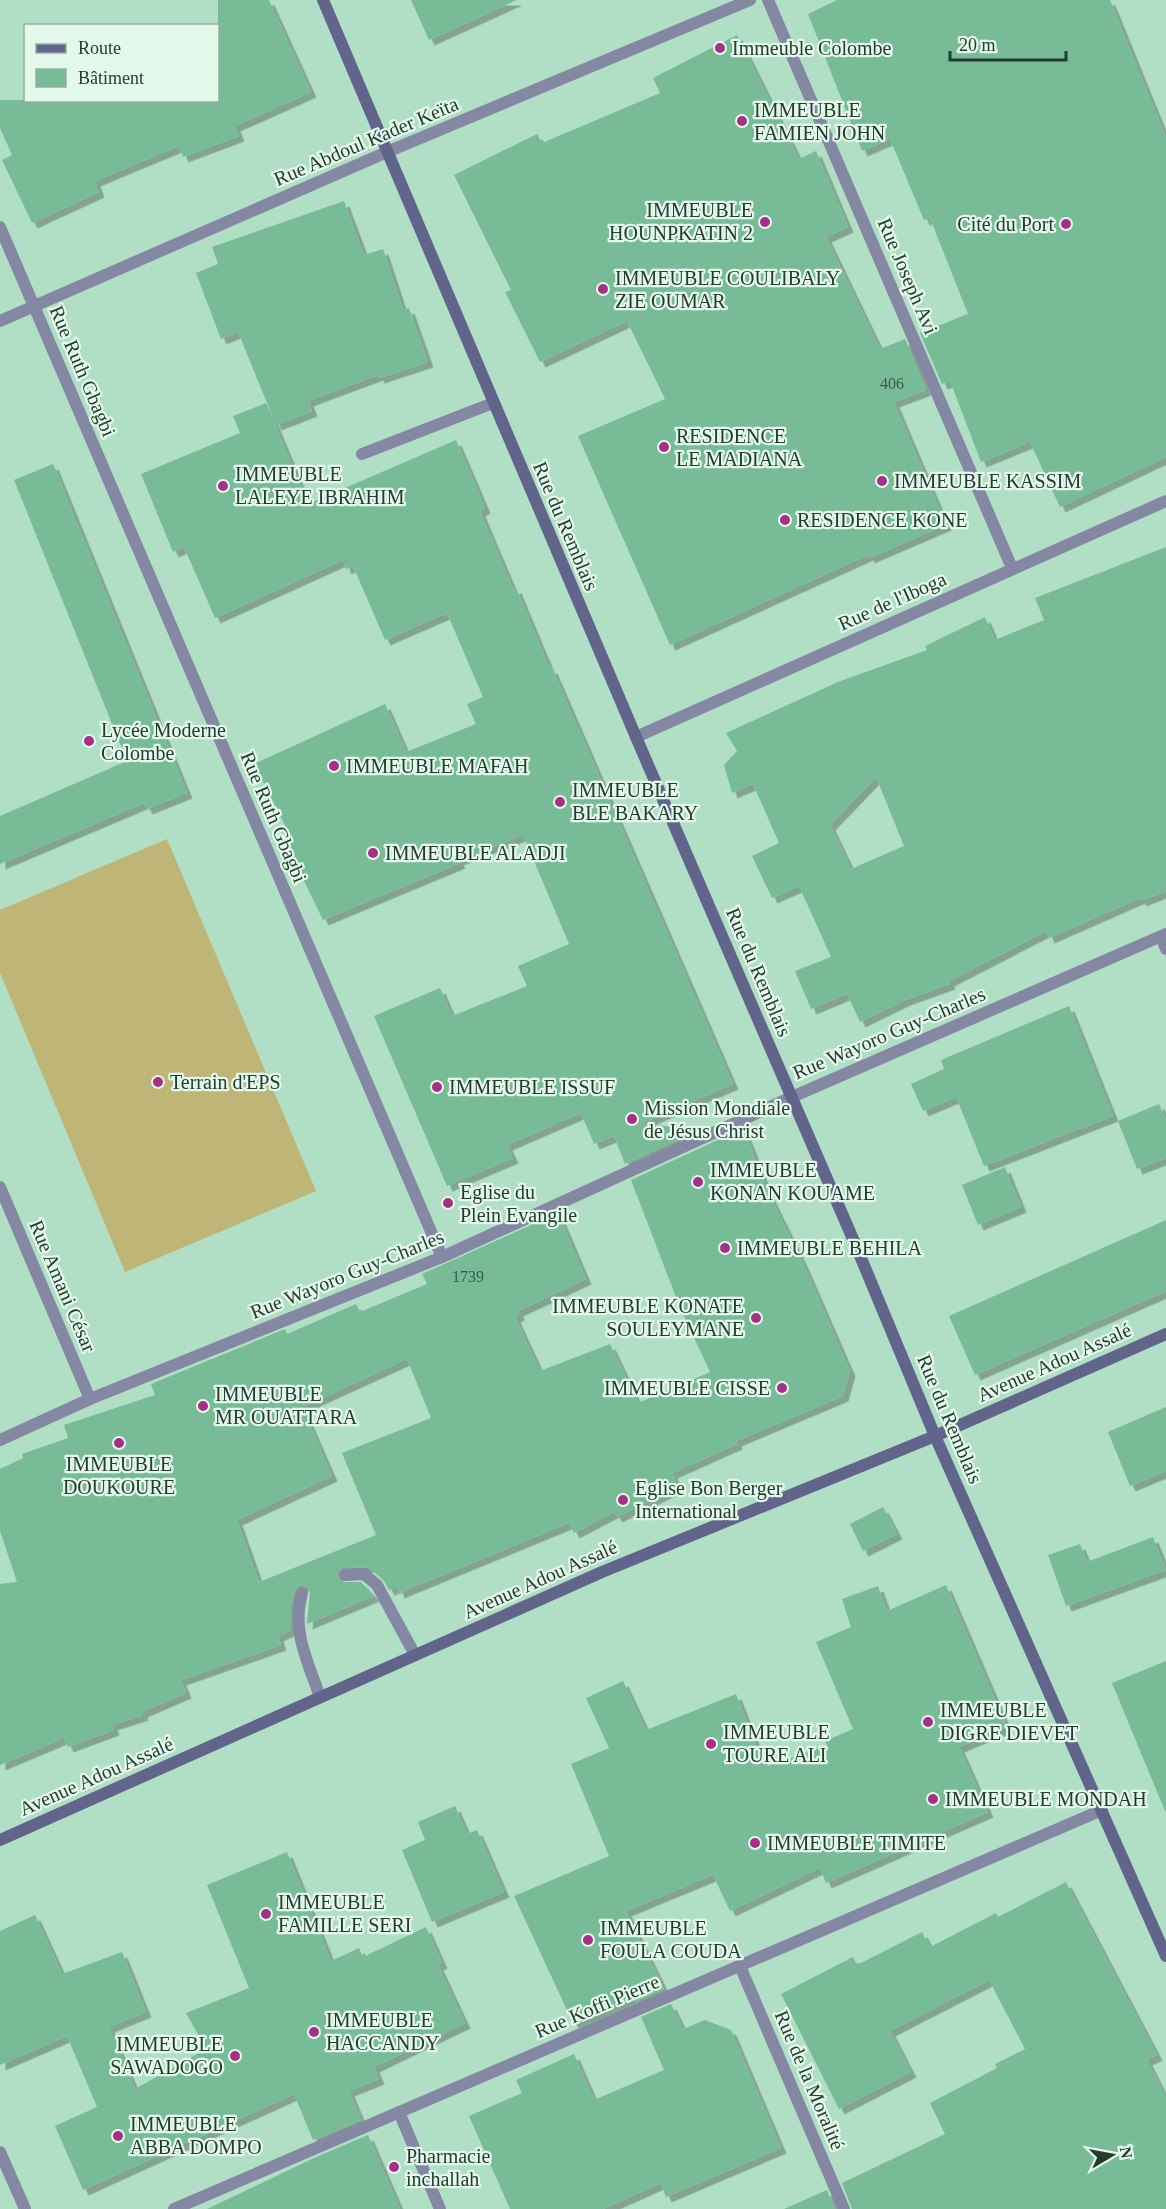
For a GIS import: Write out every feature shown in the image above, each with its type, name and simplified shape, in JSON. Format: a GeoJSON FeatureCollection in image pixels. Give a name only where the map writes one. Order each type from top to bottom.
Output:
{"type":"FeatureCollection","features":[{"type":"Feature","properties":{"kind":"street","name":"Rue du Remblais"},"geometry":{"type":"LineString","coordinates":[[323,0],[935,1437],[1166,1956]]}},
{"type":"Feature","properties":{"kind":"street","name":"Rue Abdoul Kader Keïta"},"geometry":{"type":"LineString","coordinates":[[0,321],[387,152],[750,0]]}},
{"type":"Feature","properties":{"kind":"street","name":"Rue Joseph Avi"},"geometry":{"type":"LineString","coordinates":[[768,0],[1012,568]]}},
{"type":"Feature","properties":{"kind":"street","name":"Rue Ruth Gbagbi"},"geometry":{"type":"LineString","coordinates":[[0,227],[442,1257]]}},
{"type":"Feature","properties":{"kind":"street"},"geometry":{"type":"LineString","coordinates":[[362,454],[493,403]]}},
{"type":"Feature","properties":{"kind":"street","name":"Rue de l'Iboga"},"geometry":{"type":"LineString","coordinates":[[636,738],[1166,501]]}},
{"type":"Feature","properties":{"kind":"street","name":"Rue Wayoro Guy-Charles"},"geometry":{"type":"LineString","coordinates":[[0,1440],[90,1400],[442,1257],[792,1097],[1164,940]]}},
{"type":"Feature","properties":{"kind":"street","name":"Rue Amani César"},"geometry":{"type":"LineString","coordinates":[[0,1187],[90,1400]]}},
{"type":"Feature","properties":{"kind":"street","name":"Avenue Adou Assalé"},"geometry":{"type":"LineString","coordinates":[[0,1840],[602,1572],[935,1437],[1166,1334]]}},
{"type":"Feature","properties":{"kind":"street"},"geometry":{"type":"LineString","coordinates":[[345,1575],[364,1574],[377,1585],[415,1655]]}},
{"type":"Feature","properties":{"kind":"street"},"geometry":{"type":"LineString","coordinates":[[302,1593],[296,1612],[299,1634],[320,1697]]}},
{"type":"Feature","properties":{"kind":"street","name":"Rue Koffi Pierre"},"geometry":{"type":"LineString","coordinates":[[174,2209],[1102,1810]]}},
{"type":"Feature","properties":{"kind":"street","name":"Rue de la Moralité"},"geometry":{"type":"LineString","coordinates":[[740,1966],[844,2209]]}},
{"type":"Feature","properties":{"kind":"street"},"geometry":{"type":"LineString","coordinates":[[399,2112],[440,2209]]}},
{"type":"Feature","properties":{"kind":"street"},"geometry":{"type":"LineString","coordinates":[[0,2152],[25,2209]]}},
{"type":"Feature","properties":{"kind":"shaded area","name":"Terrain d'EPS"},"geometry":{"type":"Polygon","coordinates":[[[167,839],[316,1191],[125,1272],[0,973],[0,910],[167,839]]]}},
{"type":"Feature","properties":{"kind":"building"},"geometry":{"type":"Polygon","coordinates":[[[218,0],[269,0],[311,92],[235,126],[239,136],[183,157],[179,146],[95,181],[99,192],[32,223],[2,160],[12,155],[0,128],[0,100],[219,102],[218,0]]]}},
{"type":"Feature","properties":{"kind":"building"},"geometry":{"type":"Polygon","coordinates":[[[411,0],[517,0],[429,40],[411,0]]]}},
{"type":"Feature","properties":{"kind":"building"},"geometry":{"type":"Polygon","coordinates":[[[837,0],[1110,0],[1166,138],[1166,457],[1060,507],[1030,442],[981,462],[950,381],[942,384],[920,333],[968,314],[930,218],[924,220],[890,139],[862,151],[808,14],[837,0]]]}},
{"type":"Feature","properties":{"kind":"building"},"geometry":{"type":"Polygon","coordinates":[[[737,35],[799,159],[816,151],[848,227],[826,237],[880,349],[905,339],[926,390],[894,402],[946,525],[869,558],[868,555],[670,645],[578,436],[665,399],[627,321],[540,362],[505,292],[511,290],[454,175],[537,134],[542,143],[660,93],[653,78],[737,35]]]}},
{"type":"Feature","properties":{"kind":"building"},"geometry":{"type":"Polygon","coordinates":[[[344,201],[364,255],[383,249],[403,310],[409,308],[428,362],[379,378],[378,375],[308,401],[312,411],[276,425],[238,332],[221,339],[196,273],[218,264],[212,247],[344,201]]]}},
{"type":"Feature","properties":{"kind":"building"},"geometry":{"type":"Polygon","coordinates":[[[266,403],[308,504],[456,440],[485,508],[480,511],[513,589],[516,588],[550,669],[552,668],[733,1084],[640,1124],[701,1129],[625,1164],[614,1136],[594,1144],[581,1113],[507,1145],[513,1158],[447,1186],[374,1016],[440,988],[452,1016],[527,986],[518,966],[569,944],[523,835],[458,860],[460,863],[323,920],[286,844],[293,841],[254,764],[385,704],[406,752],[476,724],[467,704],[483,697],[447,613],[385,640],[353,566],[346,569],[343,560],[215,618],[184,547],[173,552],[141,474],[240,433],[233,416],[266,403]]]}},
{"type":"Feature","properties":{"kind":"building"},"geometry":{"type":"Polygon","coordinates":[[[53,464],[187,793],[147,809],[144,803],[0,864],[0,816],[127,761],[14,480],[53,464]]]}},
{"type":"Feature","properties":{"kind":"building"},"geometry":{"type":"Polygon","coordinates":[[[1166,547],[1166,891],[1141,901],[1140,898],[1049,938],[1046,931],[949,981],[950,984],[905,1000],[860,1022],[847,994],[811,1009],[795,971],[831,957],[799,886],[772,898],[752,856],[779,843],[753,784],[732,793],[724,765],[737,751],[726,733],[838,682],[927,650],[925,646],[985,617],[995,640],[1044,620],[1035,598],[1166,547]],[[876,777],[830,825],[851,869],[904,846],[876,777]]]}},
{"type":"Feature","properties":{"kind":"building"},"geometry":{"type":"Polygon","coordinates":[[[1069,1006],[1113,1116],[984,1166],[956,1097],[923,1111],[911,1084],[944,1069],[941,1060],[1069,1006]]]}},
{"type":"Feature","properties":{"kind":"building"},"geometry":{"type":"Polygon","coordinates":[[[1159,1104],[1166,1120],[1166,1158],[1137,1169],[1118,1121],[1159,1104]]]}},
{"type":"Feature","properties":{"kind":"building"},"geometry":{"type":"Polygon","coordinates":[[[735,1132],[745,1133],[769,1194],[803,1263],[850,1371],[843,1396],[736,1441],[737,1444],[672,1473],[678,1487],[617,1517],[614,1512],[574,1533],[569,1523],[399,1593],[397,1587],[389,1590],[383,1579],[369,1567],[341,1568],[337,1575],[341,1582],[361,1582],[374,1596],[307,1624],[310,1591],[307,1587],[299,1585],[294,1591],[291,1605],[291,1630],[278,1636],[281,1645],[181,1680],[186,1693],[142,1712],[143,1715],[112,1725],[114,1730],[68,1747],[64,1738],[0,1765],[0,1584],[17,1582],[0,1531],[0,1469],[23,1458],[22,1454],[68,1438],[64,1425],[155,1395],[151,1384],[285,1329],[287,1334],[356,1304],[360,1312],[427,1284],[422,1274],[558,1213],[586,1279],[518,1311],[519,1315],[515,1317],[540,1371],[610,1344],[638,1403],[710,1372],[679,1305],[631,1180],[735,1132]],[[407,1359],[302,1407],[332,1476],[237,1520],[259,1582],[376,1535],[342,1453],[431,1418],[407,1359]]]}},
{"type":"Feature","properties":{"kind":"building"},"geometry":{"type":"Polygon","coordinates":[[[1005,1167],[1021,1207],[978,1225],[962,1185],[1005,1167]]]}},
{"type":"Feature","properties":{"kind":"building"},"geometry":{"type":"Polygon","coordinates":[[[1166,1220],[1166,1291],[975,1375],[949,1316],[1166,1220]]]}},
{"type":"Feature","properties":{"kind":"building"},"geometry":{"type":"Polygon","coordinates":[[[1166,1407],[1166,1471],[1130,1486],[1108,1432],[1166,1407]]]}},
{"type":"Feature","properties":{"kind":"building"},"geometry":{"type":"Polygon","coordinates":[[[883,1507],[897,1534],[863,1551],[850,1524],[883,1507]]]}},
{"type":"Feature","properties":{"kind":"building"},"geometry":{"type":"Polygon","coordinates":[[[1153,1537],[1166,1570],[1066,1606],[1048,1555],[1080,1544],[1087,1562],[1153,1537]]]}},
{"type":"Feature","properties":{"kind":"building"},"geometry":{"type":"Polygon","coordinates":[[[946,1585],[1007,1727],[959,1747],[988,1812],[826,1883],[820,1868],[730,1911],[713,1875],[626,1911],[664,1989],[635,2002],[633,1998],[573,2023],[514,1896],[609,1856],[571,1764],[609,1748],[586,1698],[623,1681],[646,1730],[736,1694],[765,1767],[827,1745],[825,1741],[853,1729],[816,1642],[851,1627],[842,1599],[878,1586],[887,1611],[946,1585]]]}},
{"type":"Feature","properties":{"kind":"building"},"geometry":{"type":"Polygon","coordinates":[[[1166,1661],[1166,1811],[1165,1811],[1112,1683],[1166,1661]]]}},
{"type":"Feature","properties":{"kind":"building"},"geometry":{"type":"Polygon","coordinates":[[[455,1806],[467,1834],[477,1830],[504,1892],[432,1922],[402,1850],[425,1840],[418,1822],[455,1806]]]}},
{"type":"Feature","properties":{"kind":"building"},"geometry":{"type":"Polygon","coordinates":[[[287,1852],[331,1961],[359,1948],[363,1957],[426,1927],[442,1963],[438,1965],[465,2023],[374,2067],[379,2079],[349,2091],[361,2120],[313,2140],[294,2094],[83,2190],[55,2126],[97,2107],[67,2036],[0,2065],[0,1931],[35,1915],[62,1974],[122,1952],[146,2012],[109,2027],[135,2089],[206,2049],[186,2013],[249,1988],[207,1885],[287,1852]]]}},
{"type":"Feature","properties":{"kind":"building"},"geometry":{"type":"Polygon","coordinates":[[[1066,1882],[1157,2055],[1147,2060],[1166,2098],[1166,2209],[852,2209],[842,2183],[945,2134],[930,2103],[997,2068],[995,2064],[1025,2049],[989,1980],[890,2031],[911,2072],[839,2109],[781,1994],[853,1957],[857,1965],[922,1932],[930,1947],[996,1913],[998,1917],[1066,1882]]]}},
{"type":"Feature","properties":{"kind":"building"},"geometry":{"type":"Polygon","coordinates":[[[671,2004],[683,2029],[705,2020],[731,2030],[781,2148],[666,2197],[661,2183],[603,2209],[510,2209],[469,2116],[522,2093],[516,2080],[574,2054],[594,2100],[664,2070],[641,2017],[671,2004]]]}},
{"type":"Feature","properties":{"kind":"building"},"geometry":{"type":"Polygon","coordinates":[[[368,2135],[400,2209],[207,2209],[314,2158],[368,2135]]]}},
{"type":"Feature","properties":{"kind":"building"},"geometry":{"type":"Polygon","coordinates":[[[827,2190],[835,2209],[784,2209],[827,2190]]]}},
{"type":"Feature","properties":{"kind":"place","name":"Immeuble Colombe"},"geometry":{"type":"Point","coordinates":[720,48]}},
{"type":"Feature","properties":{"kind":"place","name":"IMMEUBLE FAMIEN JOHN"},"geometry":{"type":"Point","coordinates":[742,121]}},
{"type":"Feature","properties":{"kind":"place","name":"IMMEUBLE HOUNPKATIN 2"},"geometry":{"type":"Point","coordinates":[765,222]}},
{"type":"Feature","properties":{"kind":"place","name":"Cité du Port"},"geometry":{"type":"Point","coordinates":[1066,224]}},
{"type":"Feature","properties":{"kind":"place","name":"IMMEUBLE COULIBALY ZIE OUMAR"},"geometry":{"type":"Point","coordinates":[603,289]}},
{"type":"Feature","properties":{"kind":"place","name":"RESIDENCE LE MADIANA"},"geometry":{"type":"Point","coordinates":[664,447]}},
{"type":"Feature","properties":{"kind":"place","name":"IMMEUBLE KASSIM"},"geometry":{"type":"Point","coordinates":[882,481]}},
{"type":"Feature","properties":{"kind":"place","name":"IMMEUBLE LALEYE IBRAHIM"},"geometry":{"type":"Point","coordinates":[223,486]}},
{"type":"Feature","properties":{"kind":"place","name":"RESIDENCE KONE"},"geometry":{"type":"Point","coordinates":[785,520]}},
{"type":"Feature","properties":{"kind":"place","name":"Lycée Moderne Colombe"},"geometry":{"type":"Point","coordinates":[89,741]}},
{"type":"Feature","properties":{"kind":"place","name":"IMMEUBLE MAFAH"},"geometry":{"type":"Point","coordinates":[334,766]}},
{"type":"Feature","properties":{"kind":"place","name":"IMMEUBLE BLE BAKARY"},"geometry":{"type":"Point","coordinates":[560,802]}},
{"type":"Feature","properties":{"kind":"place","name":"IMMEUBLE ALADJI"},"geometry":{"type":"Point","coordinates":[373,853]}},
{"type":"Feature","properties":{"kind":"place","name":"Terrain d'EPS"},"geometry":{"type":"Point","coordinates":[158,1082]}},
{"type":"Feature","properties":{"kind":"place","name":"IMMEUBLE ISSUF"},"geometry":{"type":"Point","coordinates":[437,1087]}},
{"type":"Feature","properties":{"kind":"place","name":"Mission Mondiale de Jésus Christ"},"geometry":{"type":"Point","coordinates":[632,1119]}},
{"type":"Feature","properties":{"kind":"place","name":"IMMEUBLE KONAN KOUAME"},"geometry":{"type":"Point","coordinates":[698,1182]}},
{"type":"Feature","properties":{"kind":"place","name":"Eglise du Plein Evangile"},"geometry":{"type":"Point","coordinates":[448,1203]}},
{"type":"Feature","properties":{"kind":"place","name":"IMMEUBLE BEHILA"},"geometry":{"type":"Point","coordinates":[725,1248]}},
{"type":"Feature","properties":{"kind":"place","name":"IMMEUBLE KONATE SOULEYMANE"},"geometry":{"type":"Point","coordinates":[756,1318]}},
{"type":"Feature","properties":{"kind":"place","name":"IMMEUBLE CISSE"},"geometry":{"type":"Point","coordinates":[782,1388]}},
{"type":"Feature","properties":{"kind":"place","name":"IMMEUBLE MR OUATTARA"},"geometry":{"type":"Point","coordinates":[203,1406]}},
{"type":"Feature","properties":{"kind":"place","name":"IMMEUBLE DOUKOURE"},"geometry":{"type":"Point","coordinates":[119,1443]}},
{"type":"Feature","properties":{"kind":"place","name":"Eglise Bon Berger International"},"geometry":{"type":"Point","coordinates":[623,1500]}},
{"type":"Feature","properties":{"kind":"place","name":"IMMEUBLE DIGRE DIEVET"},"geometry":{"type":"Point","coordinates":[928,1722]}},
{"type":"Feature","properties":{"kind":"place","name":"IMMEUBLE TOURE ALI"},"geometry":{"type":"Point","coordinates":[711,1744]}},
{"type":"Feature","properties":{"kind":"place","name":"IMMEUBLE MONDAH"},"geometry":{"type":"Point","coordinates":[933,1799]}},
{"type":"Feature","properties":{"kind":"place","name":"IMMEUBLE TIMITE"},"geometry":{"type":"Point","coordinates":[755,1843]}},
{"type":"Feature","properties":{"kind":"place","name":"IMMEUBLE FAMILLE SERI"},"geometry":{"type":"Point","coordinates":[266,1914]}},
{"type":"Feature","properties":{"kind":"place","name":"IMMEUBLE FOULA COUDA"},"geometry":{"type":"Point","coordinates":[588,1940]}},
{"type":"Feature","properties":{"kind":"place","name":"IMMEUBLE HACCANDY"},"geometry":{"type":"Point","coordinates":[314,2032]}},
{"type":"Feature","properties":{"kind":"place","name":"IMMEUBLE SAWADOGO"},"geometry":{"type":"Point","coordinates":[235,2056]}},
{"type":"Feature","properties":{"kind":"place","name":"IMMEUBLE ABBA DOMPO"},"geometry":{"type":"Point","coordinates":[118,2136]}},
{"type":"Feature","properties":{"kind":"place","name":"Pharmacie inchallah"},"geometry":{"type":"Point","coordinates":[394,2167]}}]}
